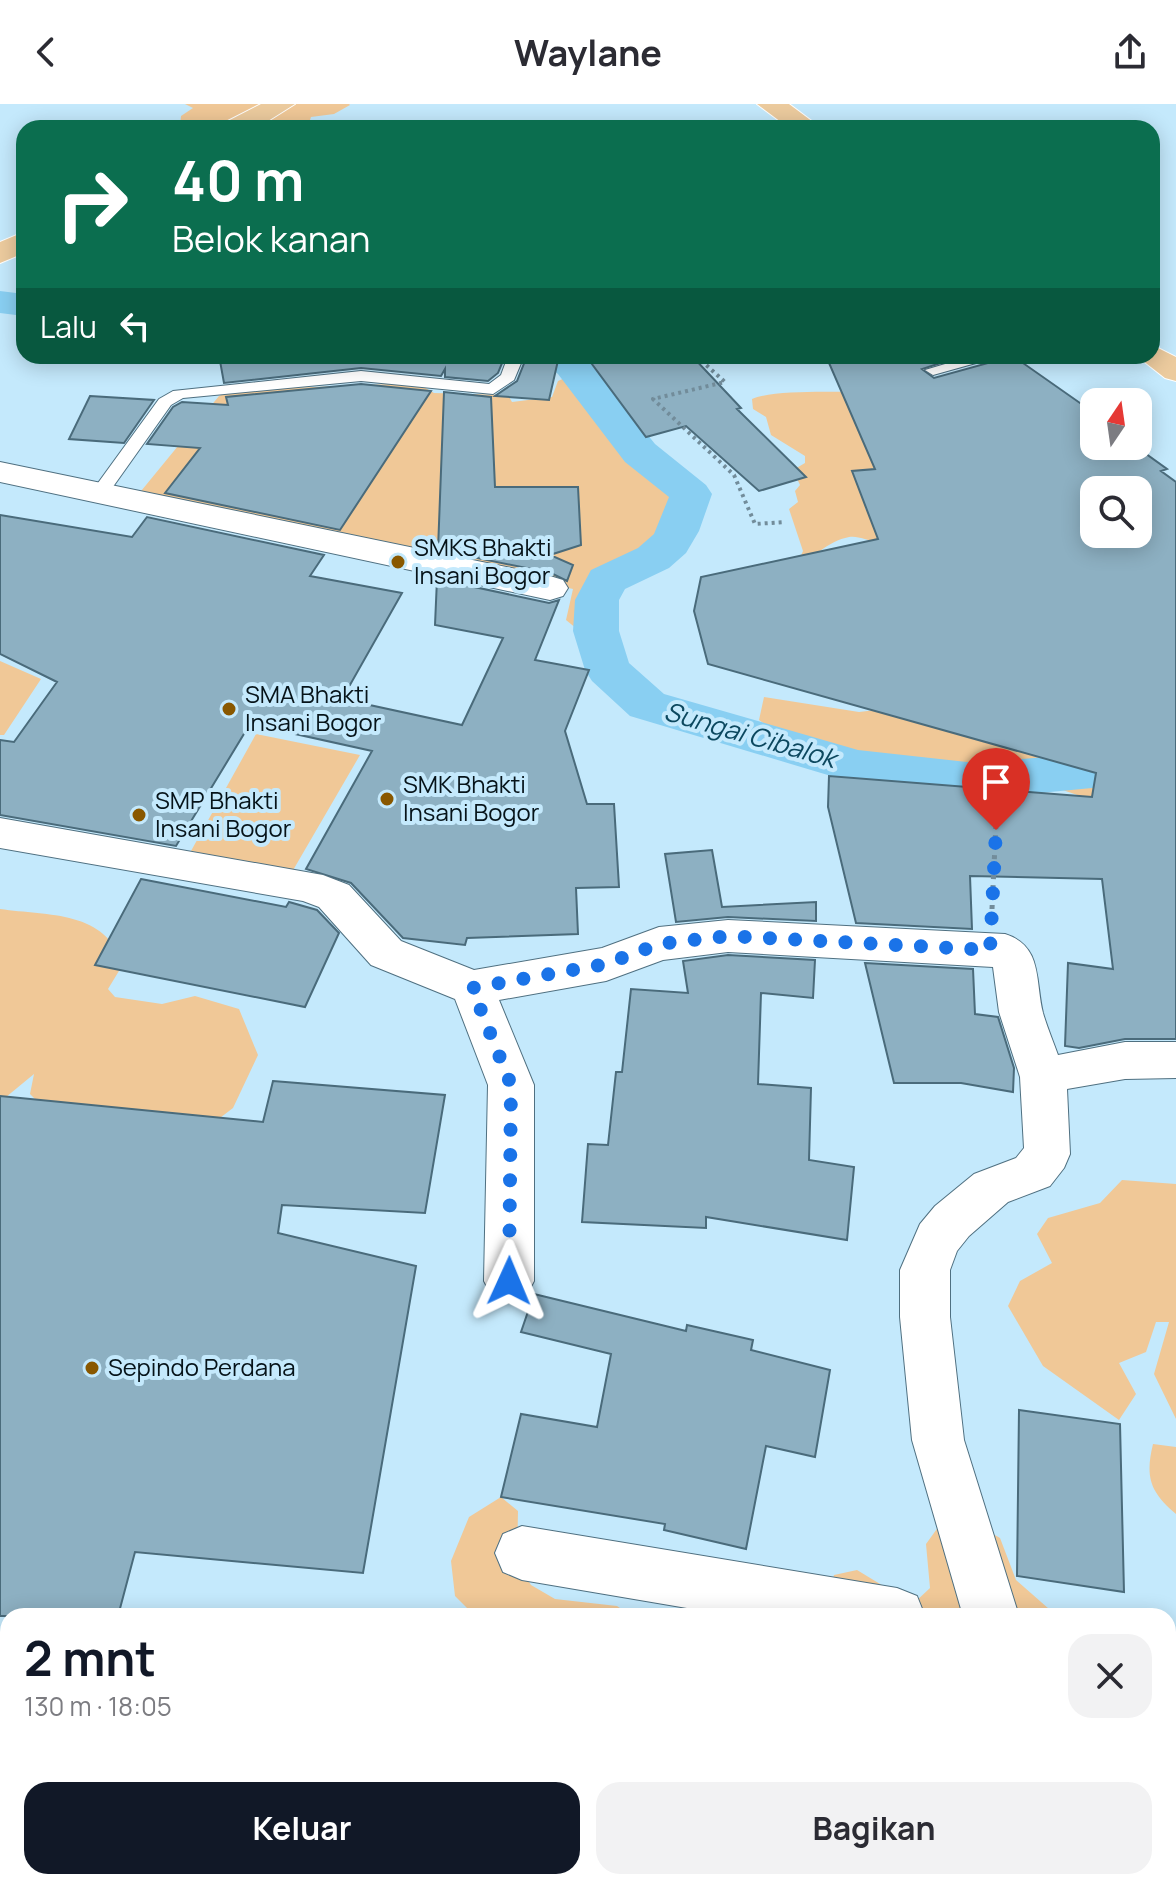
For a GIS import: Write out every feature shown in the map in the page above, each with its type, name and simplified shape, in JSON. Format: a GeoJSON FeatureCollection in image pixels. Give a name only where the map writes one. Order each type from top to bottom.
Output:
{"type":"FeatureCollection","features":[{"type":"Feature","properties":{"kind":"main road"},"geometry":{"type":"LineString","coordinates":[[251,120],[281,104]]}},
{"type":"Feature","properties":{"kind":"main road"},"geometry":{"type":"LineString","coordinates":[[771,104],[795,120]]}},
{"type":"Feature","properties":{"kind":"street"},"geometry":{"type":"LineString","coordinates":[[0,472],[550,588]]}},
{"type":"Feature","properties":{"kind":"street"},"geometry":{"type":"LineString","coordinates":[[0,833],[308,886],[334,896],[386,953],[472,988],[606,964],[659,944],[728,936],[1005,951],[1014,961],[1021,1012],[1043,1077],[1048,1121],[1047,1154],[1033,1172],[991,1188],[952,1221],[937,1239],[925,1270],[925,1317],[938,1440],[989,1608]]}},
{"type":"Feature","properties":{"kind":"street"},"geometry":{"type":"LineString","coordinates":[[472,988],[511,1085],[509,1281]]}},
{"type":"Feature","properties":{"kind":"street"},"geometry":{"type":"LineString","coordinates":[[1043,1077],[1105,1062],[1150,1057],[1176,1060]]}},
{"type":"Feature","properties":{"kind":"street"},"geometry":{"type":"LineString","coordinates":[[522,1553],[849,1608]]}},
{"type":"Feature","properties":{"kind":"lane"},"geometry":{"type":"LineString","coordinates":[[99,494],[165,402],[179,394],[361,376],[493,389],[508,377],[513,364]]}},
{"type":"Feature","properties":{"kind":"lane"},"geometry":{"type":"LineString","coordinates":[[933,370],[959,364]]}},
{"type":"Feature","properties":{"kind":"path"},"geometry":{"type":"LineString","coordinates":[[705,364],[725,382],[653,399],[674,422],[706,446],[741,486],[755,524],[785,522]]}},
{"type":"Feature","properties":{"kind":"path"},"geometry":{"type":"LineString","coordinates":[[990,950],[997,802]]}},
{"type":"Feature","properties":{"kind":"shaded area"},"geometry":{"type":"Polygon","coordinates":[[[185,104],[350,105],[334,114],[311,117],[310,120],[181,120],[181,116],[193,108],[185,104]]]}},
{"type":"Feature","properties":{"kind":"shaded area"},"geometry":{"type":"Polygon","coordinates":[[[581,371],[622,446],[624,458],[671,479],[686,507],[660,532],[668,551],[646,566],[598,584],[578,604],[582,633],[566,620],[573,589],[353,539],[137,496],[219,396],[234,390],[417,383],[434,393],[508,395],[512,402],[552,397],[558,381],[581,371]]]}},
{"type":"Feature","properties":{"kind":"shaded area"},"geometry":{"type":"Polygon","coordinates":[[[854,392],[880,466],[869,470],[865,509],[879,518],[881,540],[841,539],[794,571],[803,551],[789,509],[798,502],[795,491],[800,485],[793,470],[805,463],[805,456],[771,435],[766,417],[753,409],[752,399],[786,393],[854,392]]]}},
{"type":"Feature","properties":{"kind":"shaded area"},"geometry":{"type":"Polygon","coordinates":[[[0,661],[41,679],[4,735],[0,735],[0,661]]]}},
{"type":"Feature","properties":{"kind":"shaded area"},"geometry":{"type":"Polygon","coordinates":[[[1036,691],[1176,748],[1095,801],[1048,785],[1035,792],[922,787],[900,780],[861,757],[850,755],[847,770],[838,776],[759,720],[764,697],[859,712],[1036,691]]]}},
{"type":"Feature","properties":{"kind":"shaded area"},"geometry":{"type":"Polygon","coordinates":[[[256,734],[360,755],[292,872],[191,851],[256,734]]]}},
{"type":"Feature","properties":{"kind":"shaded area"},"geometry":{"type":"Polygon","coordinates":[[[0,909],[74,919],[104,934],[115,948],[122,966],[108,989],[115,997],[162,1004],[195,996],[239,1009],[258,1055],[233,1108],[208,1127],[38,1102],[30,1094],[34,1074],[0,1102],[0,909]]]}},
{"type":"Feature","properties":{"kind":"shaded area"},"geometry":{"type":"Polygon","coordinates":[[[1122,1180],[1176,1184],[1176,1419],[1154,1374],[1169,1322],[1156,1322],[1146,1352],[1119,1363],[1136,1394],[1119,1420],[1043,1366],[1008,1306],[1020,1281],[1052,1263],[1037,1234],[1048,1218],[1100,1203],[1122,1180]]]}},
{"type":"Feature","properties":{"kind":"shaded area"},"geometry":{"type":"Polygon","coordinates":[[[1153,1444],[1176,1447],[1176,1514],[1160,1498],[1152,1483],[1150,1466],[1153,1444]]]}},
{"type":"Feature","properties":{"kind":"shaded area"},"geometry":{"type":"Polygon","coordinates":[[[501,1497],[518,1511],[517,1563],[531,1585],[555,1599],[620,1608],[467,1608],[455,1596],[451,1561],[469,1517],[501,1497]]]}},
{"type":"Feature","properties":{"kind":"shaded area"},"geometry":{"type":"Polygon","coordinates":[[[939,1526],[988,1531],[1000,1538],[1016,1580],[1048,1608],[810,1608],[824,1605],[834,1575],[857,1570],[913,1604],[930,1588],[926,1544],[939,1526]]]}},
{"type":"Feature","properties":{"kind":"building"},"geometry":{"type":"Polygon","coordinates":[[[221,364],[502,364],[498,373],[488,381],[445,377],[445,369],[441,376],[361,368],[224,383],[221,364]]]}},
{"type":"Feature","properties":{"kind":"building"},"geometry":{"type":"Polygon","coordinates":[[[524,364],[557,364],[549,400],[495,396],[517,381],[524,364]]]}},
{"type":"Feature","properties":{"kind":"building"},"geometry":{"type":"Polygon","coordinates":[[[592,364],[700,364],[741,408],[737,409],[806,477],[759,491],[686,426],[646,437],[592,364]]]}},
{"type":"Feature","properties":{"kind":"building"},"geometry":{"type":"Polygon","coordinates":[[[829,364],[937,364],[922,369],[934,378],[984,364],[1024,364],[1080,403],[1080,460],[1152,458],[1167,469],[1161,471],[1176,482],[1176,1039],[1125,1039],[1079,1048],[1065,1046],[1068,963],[1113,969],[1102,879],[970,876],[972,929],[856,923],[828,807],[829,776],[1092,797],[1096,773],[708,664],[694,611],[701,577],[878,539],[852,471],[875,469],[829,364]]]}},
{"type":"Feature","properties":{"kind":"building"},"geometry":{"type":"Polygon","coordinates":[[[361,384],[431,391],[340,530],[165,493],[200,448],[147,444],[173,407],[182,402],[228,405],[226,397],[361,384]]]}},
{"type":"Feature","properties":{"kind":"building"},"geometry":{"type":"Polygon","coordinates":[[[444,392],[491,397],[495,487],[578,487],[581,545],[550,555],[573,565],[567,581],[551,573],[438,550],[444,392]]]}},
{"type":"Feature","properties":{"kind":"building"},"geometry":{"type":"Polygon","coordinates":[[[90,396],[154,400],[124,443],[69,439],[90,396]]]}},
{"type":"Feature","properties":{"kind":"building"},"geometry":{"type":"Polygon","coordinates":[[[0,515],[132,537],[147,517],[324,555],[310,576],[402,593],[342,699],[462,725],[503,638],[435,625],[437,579],[549,603],[559,600],[535,660],[589,670],[565,731],[587,804],[614,804],[619,887],[576,888],[578,934],[467,938],[465,945],[403,938],[351,883],[306,869],[372,751],[250,724],[176,846],[0,815],[0,740],[14,742],[57,682],[0,654],[0,515]]]}},
{"type":"Feature","properties":{"kind":"building"},"geometry":{"type":"Polygon","coordinates":[[[712,850],[722,907],[816,902],[816,921],[728,917],[676,922],[665,854],[712,850]]]}},
{"type":"Feature","properties":{"kind":"building"},"geometry":{"type":"Polygon","coordinates":[[[141,879],[286,907],[289,902],[317,910],[339,933],[305,1007],[95,965],[141,879]]]}},
{"type":"Feature","properties":{"kind":"building"},"geometry":{"type":"Polygon","coordinates":[[[728,955],[815,960],[813,998],[761,993],[758,1084],[811,1088],[809,1160],[854,1167],[847,1240],[706,1217],[706,1228],[582,1222],[588,1144],[608,1145],[616,1072],[622,1072],[631,989],[688,993],[683,961],[728,955]]]}},
{"type":"Feature","properties":{"kind":"building"},"geometry":{"type":"Polygon","coordinates":[[[865,963],[973,969],[975,1014],[998,1017],[1014,1068],[1013,1092],[961,1083],[894,1083],[865,963]]]}},
{"type":"Feature","properties":{"kind":"building"},"geometry":{"type":"Polygon","coordinates":[[[273,1081],[445,1095],[425,1213],[282,1205],[278,1233],[416,1266],[363,1573],[135,1552],[120,1608],[0,1608],[0,1096],[263,1122],[273,1081]]]}},
{"type":"Feature","properties":{"kind":"building"},"geometry":{"type":"Polygon","coordinates":[[[534,1294],[686,1331],[687,1325],[753,1340],[751,1350],[830,1370],[815,1457],[766,1446],[746,1549],[664,1530],[665,1524],[501,1497],[521,1414],[597,1427],[611,1354],[521,1332],[534,1294]]]}},
{"type":"Feature","properties":{"kind":"building"},"geometry":{"type":"Polygon","coordinates":[[[1019,1410],[1120,1424],[1124,1592],[1017,1576],[1019,1410]]]}},
{"type":"Feature","properties":{"kind":"waterway","name":"Sungai Cibalok"},"geometry":{"type":"LineString","coordinates":[[0,302],[16,304]]}},
{"type":"Feature","properties":{"kind":"waterway","name":"Sungai Cibalok"},"geometry":{"type":"LineString","coordinates":[[569,364],[640,453],[691,494],[671,543],[653,558],[607,580],[597,600],[596,631],[608,670],[647,705],[858,767],[976,781],[1176,763]]}},
{"type":"Feature","properties":{"kind":"place","name":"SMKS Bhakti Insani Bogor"},"geometry":{"type":"Point","coordinates":[398,562]}},
{"type":"Feature","properties":{"kind":"place","name":"SMA Bhakti Insani Bogor"},"geometry":{"type":"Point","coordinates":[229,709]}},
{"type":"Feature","properties":{"kind":"place","name":"SMK Bhakti Insani Bogor"},"geometry":{"type":"Point","coordinates":[387,799]}},
{"type":"Feature","properties":{"kind":"place","name":"SMP Bhakti Insani Bogor"},"geometry":{"type":"Point","coordinates":[139,815]}},
{"type":"Feature","properties":{"kind":"place","name":"Sepindo Perdana"},"geometry":{"type":"Point","coordinates":[92,1368]}},
{"type":"Feature","properties":{"kind":"route"},"geometry":{"type":"LineString","coordinates":[[509,1281],[511,1085],[472,988],[606,964],[659,944],[728,936],[938,950],[990,950],[996,830]]}}]}
